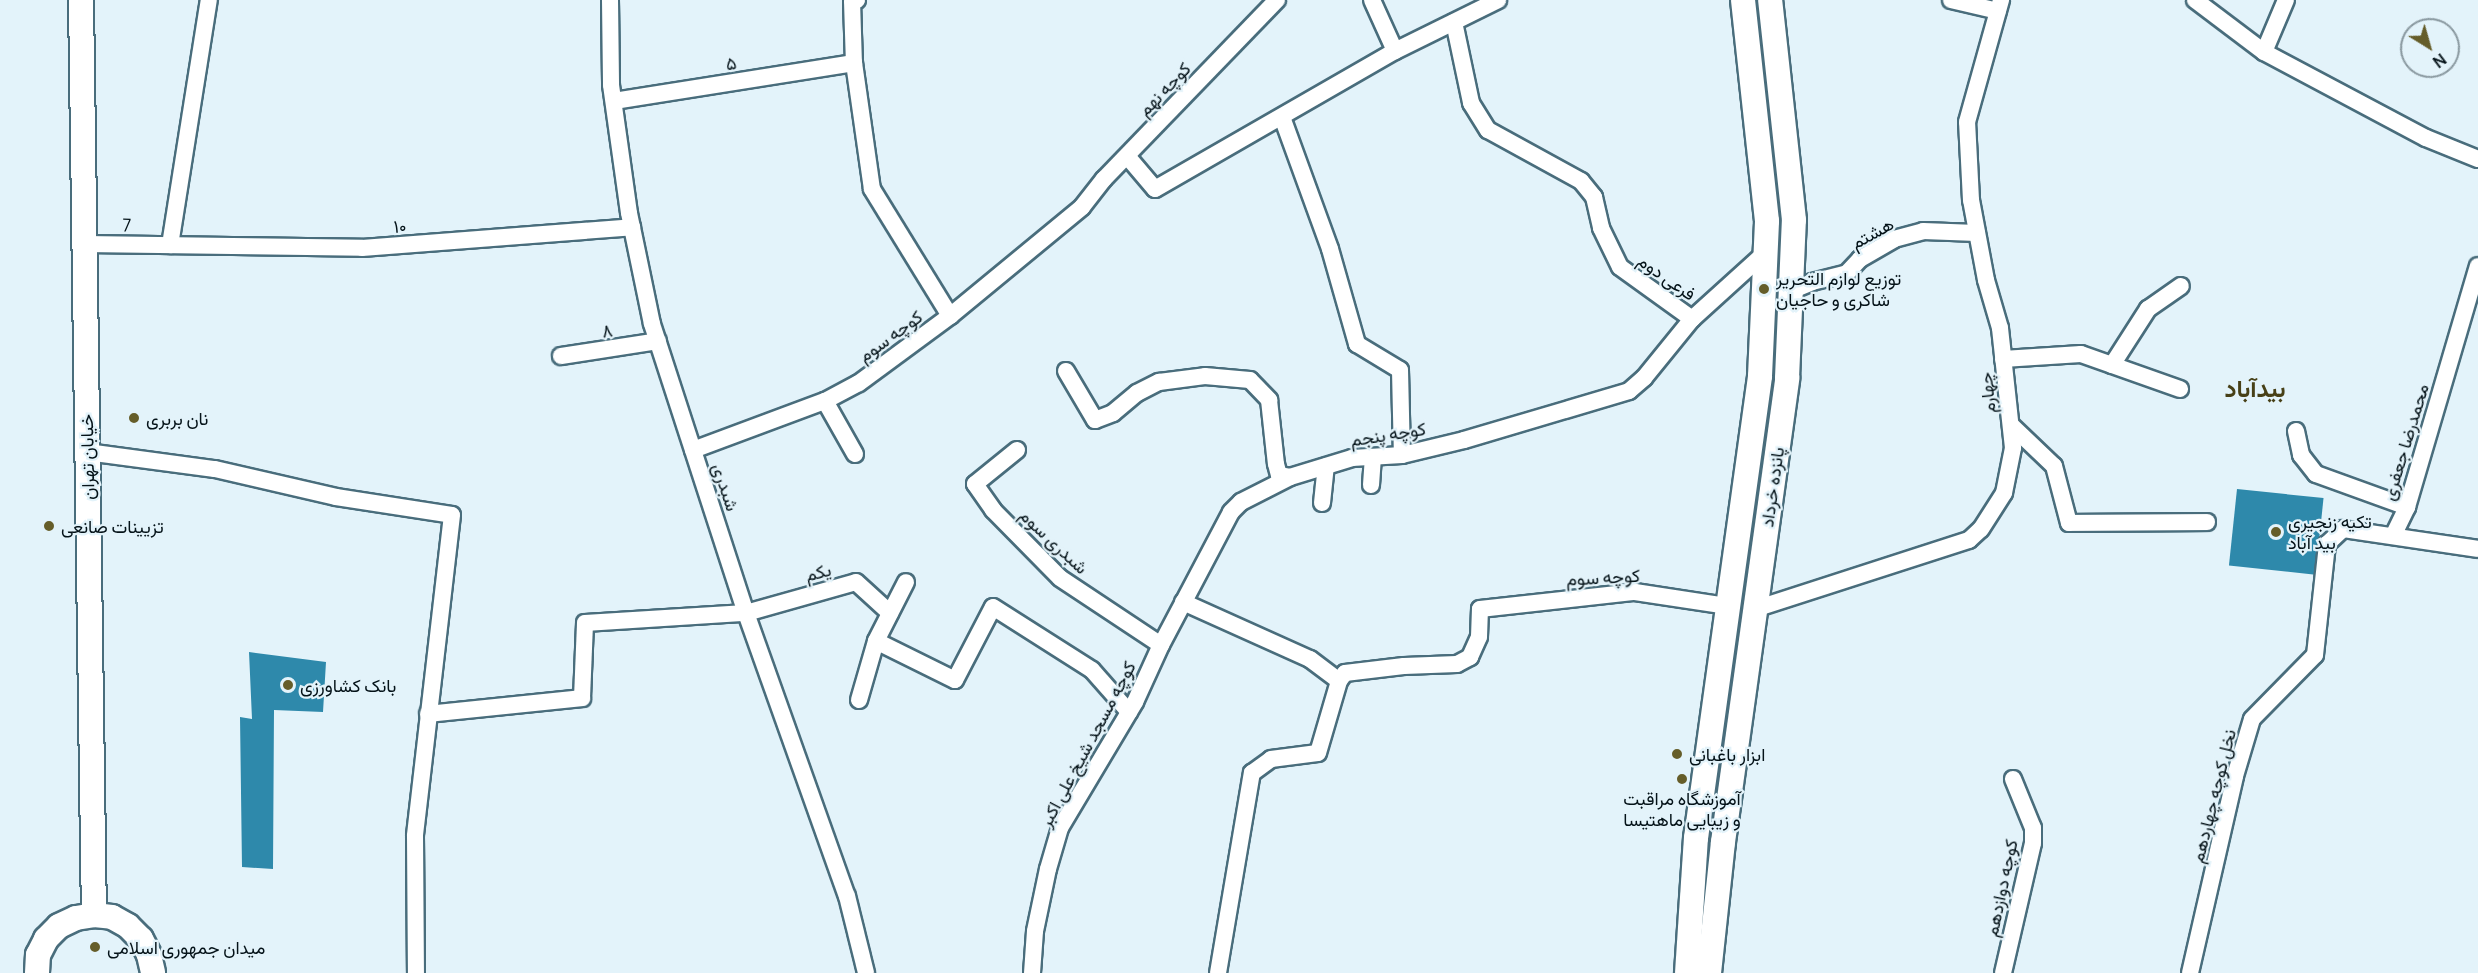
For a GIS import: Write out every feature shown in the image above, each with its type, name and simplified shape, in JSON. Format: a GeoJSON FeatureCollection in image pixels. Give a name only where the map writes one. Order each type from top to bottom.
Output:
{"type":"FeatureCollection","features":[{"type":"Feature","properties":{"kind":"main road","name":"خیابان تهران"},"geometry":{"type":"LineString","coordinates":[[81,0],[94,915]]}},
{"type":"Feature","properties":{"kind":"main road","name":"پانزده خرداد"},"geometry":{"type":"LineString","coordinates":[[1687,973],[1696,838],[1760,376],[1767,221],[1743,0]]}},
{"type":"Feature","properties":{"kind":"main road","name":"پانزده خرداد"},"geometry":{"type":"LineString","coordinates":[[1709,973],[1723,842],[1787,378],[1794,220],[1770,0]]}},
{"type":"Feature","properties":{"kind":"main road"},"geometry":{"type":"LineString","coordinates":[[1728,606],[1755,609]]}},
{"type":"Feature","properties":{"kind":"main road"},"geometry":{"type":"LineString","coordinates":[[36,973],[38,955],[46,939],[59,926],[76,918],[94,915],[112,917],[128,926],[141,939],[149,955],[153,973]]}},
{"type":"Feature","properties":{"kind":"street"},"geometry":{"type":"LineString","coordinates":[[170,245],[208,0]]}},
{"type":"Feature","properties":{"kind":"street","name":"شبدری"},"geometry":{"type":"LineString","coordinates":[[610,0],[614,102],[632,227],[658,341],[746,613],[847,896],[866,973]]}},
{"type":"Feature","properties":{"kind":"street"},"geometry":{"type":"LineString","coordinates":[[857,0],[852,1],[854,63],[872,189],[950,316]]}},
{"type":"Feature","properties":{"kind":"street","name":"کوچه نهم"},"geometry":{"type":"LineString","coordinates":[[1082,207],[1127,156],[1277,0]]}},
{"type":"Feature","properties":{"kind":"street"},"geometry":{"type":"LineString","coordinates":[[1372,0],[1395,51]]}},
{"type":"Feature","properties":{"kind":"street"},"geometry":{"type":"LineString","coordinates":[[1127,156],[1155,189],[1395,51],[1498,0]]}},
{"type":"Feature","properties":{"kind":"street"},"geometry":{"type":"LineString","coordinates":[[1951,0],[2000,6]]}},
{"type":"Feature","properties":{"kind":"street"},"geometry":{"type":"LineString","coordinates":[[2195,0],[2264,52],[2426,138],[2478,159]]}},
{"type":"Feature","properties":{"kind":"street"},"geometry":{"type":"LineString","coordinates":[[2264,52],[2286,0]]}},
{"type":"Feature","properties":{"kind":"street","name":"چهارم"},"geometry":{"type":"LineString","coordinates":[[1755,609],[1969,540],[1981,529],[2004,493],[2013,448],[2011,425],[2000,328],[1986,280],[1971,200],[1967,122],[2000,6]]}},
{"type":"Feature","properties":{"kind":"street","name":"فرعی دوم"},"geometry":{"type":"LineString","coordinates":[[1454,22],[1471,104],[1488,130],[1505,142],[1581,181],[1594,197],[1604,234],[1620,267],[1692,319]]}},
{"type":"Feature","properties":{"kind":"street","name":"۵"},"geometry":{"type":"LineString","coordinates":[[614,102],[854,63]]}},
{"type":"Feature","properties":{"kind":"street"},"geometry":{"type":"LineString","coordinates":[[1282,117],[1330,249],[1358,344],[1400,370],[1402,455]]}},
{"type":"Feature","properties":{"kind":"street","name":"کوچه سوم"},"geometry":{"type":"LineString","coordinates":[[693,450],[825,401],[859,383],[950,316],[1082,207]]}},
{"type":"Feature","properties":{"kind":"street","name":"۱۰"},"geometry":{"type":"LineString","coordinates":[[170,245],[362,248],[632,227]]}},
{"type":"Feature","properties":{"kind":"street","name":"هشتم"},"geometry":{"type":"LineString","coordinates":[[1791,291],[1812,282],[1846,273],[1860,260],[1894,239],[1923,231],[1977,233]]}},
{"type":"Feature","properties":{"kind":"street","name":"7"},"geometry":{"type":"LineString","coordinates":[[85,244],[170,245]]}},
{"type":"Feature","properties":{"kind":"street","name":"کوچه پنجم"},"geometry":{"type":"LineString","coordinates":[[1290,477],[1352,458],[1402,455],[1464,440],[1629,391],[1644,378],[1692,319],[1766,252]]}},
{"type":"Feature","properties":{"kind":"street","name":"محمدرضا جعفری"},"geometry":{"type":"LineString","coordinates":[[2393,536],[2406,507],[2478,266]]}},
{"type":"Feature","properties":{"kind":"street"},"geometry":{"type":"LineString","coordinates":[[2112,365],[2148,309],[2181,286]]}},
{"type":"Feature","properties":{"kind":"street","name":"۸"},"geometry":{"type":"LineString","coordinates":[[561,356],[658,341]]}},
{"type":"Feature","properties":{"kind":"street"},"geometry":{"type":"LineString","coordinates":[[2003,359],[2081,354],[2180,389]]}},
{"type":"Feature","properties":{"kind":"street"},"geometry":{"type":"LineString","coordinates":[[1066,372],[1095,420],[1113,413],[1137,393],[1160,382],[1205,376],[1250,380],[1269,400],[1279,475],[1290,477]]}},
{"type":"Feature","properties":{"kind":"street"},"geometry":{"type":"LineString","coordinates":[[825,401],[855,454]]}},
{"type":"Feature","properties":{"kind":"street"},"geometry":{"type":"LineString","coordinates":[[2011,425],[2054,466],[2069,523],[2207,522]]}},
{"type":"Feature","properties":{"kind":"street"},"geometry":{"type":"LineString","coordinates":[[2296,431],[2301,455],[2316,474],[2406,507]]}},
{"type":"Feature","properties":{"kind":"street","name":"شبدری سوم"},"geometry":{"type":"LineString","coordinates":[[1017,450],[975,484],[993,510],[1060,578],[1161,645]]}},
{"type":"Feature","properties":{"kind":"street"},"geometry":{"type":"LineString","coordinates":[[87,452],[215,469],[336,497],[452,515],[415,836],[416,973]]}},
{"type":"Feature","properties":{"kind":"street"},"geometry":{"type":"LineString","coordinates":[[1371,485],[1373,457]]}},
{"type":"Feature","properties":{"kind":"street"},"geometry":{"type":"LineString","coordinates":[[1322,503],[1326,466]]}},
{"type":"Feature","properties":{"kind":"street","name":"کوچه مسجد شیخ علی اکبر"},"geometry":{"type":"LineString","coordinates":[[1032,973],[1035,931],[1048,869],[1060,828],[1129,712],[1161,645],[1231,512],[1240,502],[1290,477]]}},
{"type":"Feature","properties":{"kind":"street","name":"نخل کوچه چهاردهم"},"geometry":{"type":"LineString","coordinates":[[2190,973],[2235,776],[2252,719],[2315,655],[2326,544],[2343,529],[2393,536]]}},
{"type":"Feature","properties":{"kind":"street"},"geometry":{"type":"LineString","coordinates":[[2393,536],[2478,549]]}},
{"type":"Feature","properties":{"kind":"street","name":"یکم"},"geometry":{"type":"LineString","coordinates":[[746,613],[856,582],[890,613]]}},
{"type":"Feature","properties":{"kind":"street"},"geometry":{"type":"LineString","coordinates":[[859,700],[876,640],[906,582]]}},
{"type":"Feature","properties":{"kind":"street","name":"کوچه سوم"},"geometry":{"type":"LineString","coordinates":[[1339,681],[1345,673],[1404,666],[1457,664],[1470,657],[1479,637],[1480,609],[1635,592],[1728,606]]}},
{"type":"Feature","properties":{"kind":"street"},"geometry":{"type":"LineString","coordinates":[[1183,602],[1310,659],[1339,681],[1318,753],[1271,759],[1252,773],[1218,973]]}},
{"type":"Feature","properties":{"kind":"street"},"geometry":{"type":"LineString","coordinates":[[876,640],[955,680],[993,607],[1092,670],[1129,712]]}},
{"type":"Feature","properties":{"kind":"street"},"geometry":{"type":"LineString","coordinates":[[428,714],[582,698],[585,623],[746,613]]}},
{"type":"Feature","properties":{"kind":"street","name":"کوچه دوازدهم"},"geometry":{"type":"LineString","coordinates":[[2003,973],[2033,843],[2033,828],[2013,779]]}},
{"type":"Feature","properties":{"kind":"building","name":"تکیه زنجیری بید آباد"},"geometry":{"type":"Polygon","coordinates":[[[2237,489],[2324,498],[2315,575],[2229,566],[2237,489]]]}},
{"type":"Feature","properties":{"kind":"building"},"geometry":{"type":"Polygon","coordinates":[[[249,652],[326,662],[323,712],[274,710],[273,869],[242,867],[240,717],[252,719],[249,652]]]}},
{"type":"Feature","properties":{"kind":"place","name":"توزیع لوازم التحریر شاکری و حاجیان"},"geometry":{"type":"Point","coordinates":[1764,289]}},
{"type":"Feature","properties":{"kind":"place","name":"نان بربری"},"geometry":{"type":"Point","coordinates":[134,418]}},
{"type":"Feature","properties":{"kind":"place","name":"تزیینات صانعی"},"geometry":{"type":"Point","coordinates":[49,526]}},
{"type":"Feature","properties":{"kind":"place","name":"تکیه زنجیری بید آباد"},"geometry":{"type":"Point","coordinates":[2276,532]}},
{"type":"Feature","properties":{"kind":"place","name":"بانک کشاورزی"},"geometry":{"type":"Point","coordinates":[288,685]}},
{"type":"Feature","properties":{"kind":"place","name":"ابزار باغبانی"},"geometry":{"type":"Point","coordinates":[1677,754]}},
{"type":"Feature","properties":{"kind":"place","name":"آموزشگاه مراقبت و زیبایی ماهتیسا"},"geometry":{"type":"Point","coordinates":[1682,779]}},
{"type":"Feature","properties":{"kind":"place","name":"میدان جمهوری اسلامی"},"geometry":{"type":"Point","coordinates":[95,947]}},
{"type":"Feature","properties":{"kind":"district","name":"بیدآباد"},"geometry":{"type":"Point","coordinates":[2255,388]}}]}
